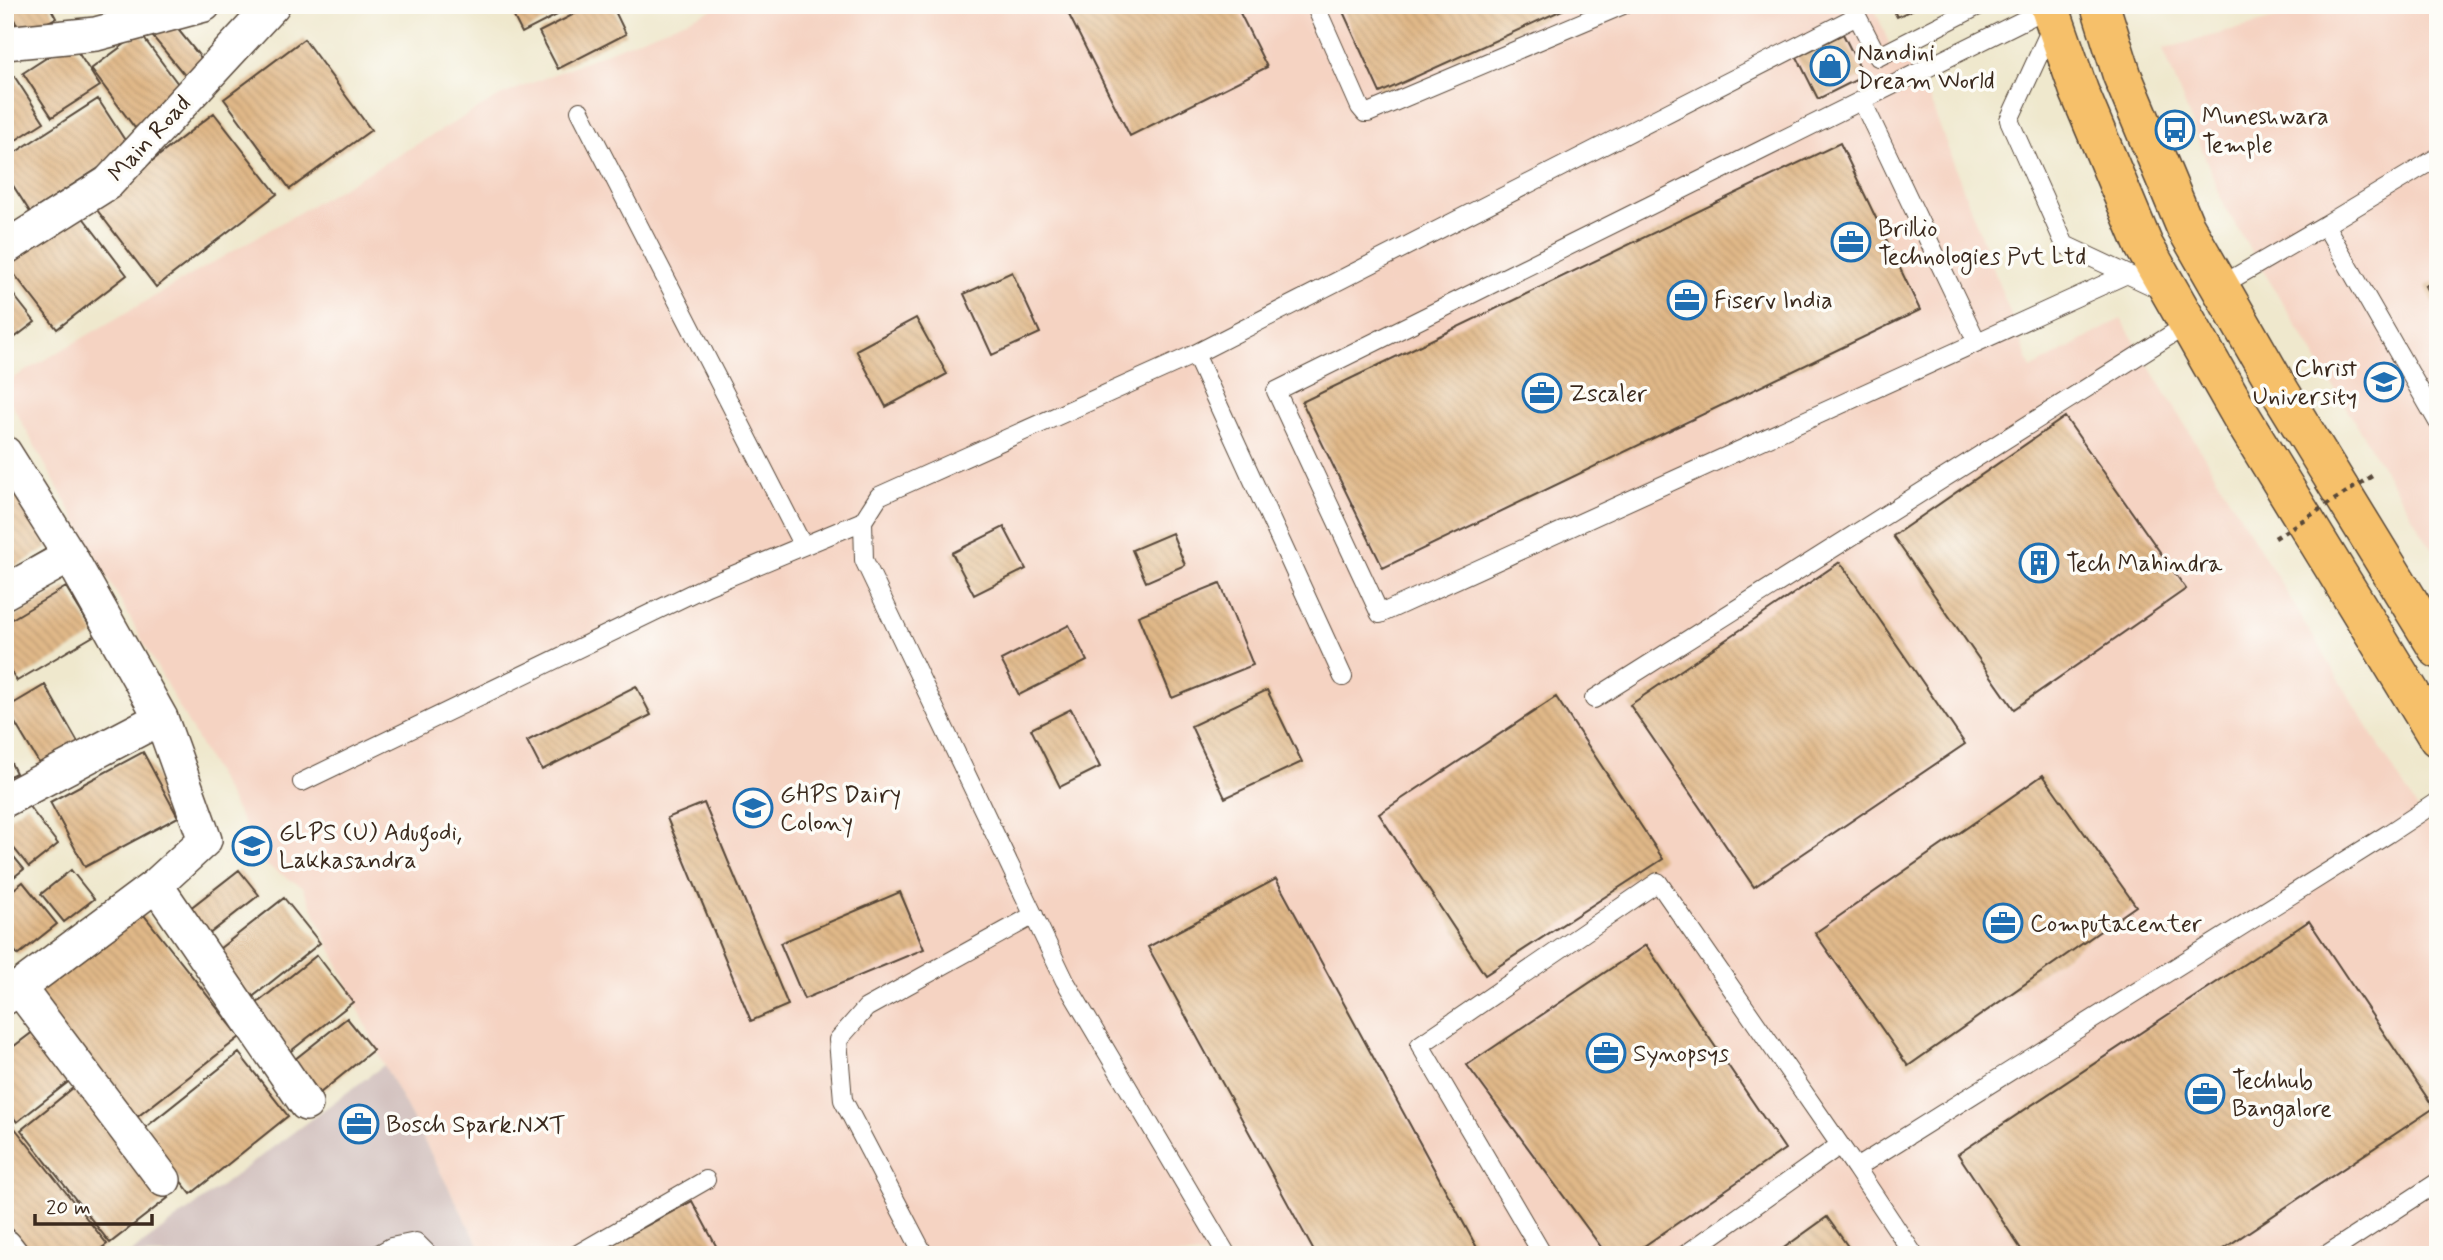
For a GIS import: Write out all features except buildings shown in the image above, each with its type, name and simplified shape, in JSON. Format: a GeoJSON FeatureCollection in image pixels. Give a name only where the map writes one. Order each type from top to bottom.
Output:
{"type":"FeatureCollection","features":[{"type":"Feature","properties":{"kind":"main road"},"geometry":{"type":"LineString","coordinates":[[2100,5],[2122,75],[2185,226],[2281,393],[2438,649]]}},
{"type":"Feature","properties":{"kind":"main road"},"geometry":{"type":"LineString","coordinates":[[2051,11],[2080,91],[2144,246],[2241,416],[2438,738]]}},
{"type":"Feature","properties":{"kind":"street"},"geometry":{"type":"LineString","coordinates":[[5,43],[96,34],[204,5]]}},
{"type":"Feature","properties":{"kind":"street","name":"Main Road"},"geometry":{"type":"LineString","coordinates":[[5,248],[108,183],[273,5]]}},
{"type":"Feature","properties":{"kind":"street"},"geometry":{"type":"LineString","coordinates":[[5,453],[71,556],[160,718],[205,840],[156,885],[12,993],[164,1180]]}},
{"type":"Feature","properties":{"kind":"street"},"geometry":{"type":"LineString","coordinates":[[5,592],[71,556]]}},
{"type":"Feature","properties":{"kind":"street"},"geometry":{"type":"LineString","coordinates":[[5,800],[160,718]]}},
{"type":"Feature","properties":{"kind":"street"},"geometry":{"type":"LineString","coordinates":[[156,885],[306,1104]]}},
{"type":"Feature","properties":{"kind":"street"},"geometry":{"type":"LineString","coordinates":[[5,1246],[12,1255]]}},
{"type":"Feature","properties":{"kind":"lane"},"geometry":{"type":"LineString","coordinates":[[1315,5],[1360,107],[1368,113],[1623,5]]}},
{"type":"Feature","properties":{"kind":"lane"},"geometry":{"type":"LineString","coordinates":[[1227,1255],[1065,981],[864,560],[863,521],[879,495],[1195,354],[1857,16],[1878,57],[1980,5]]}},
{"type":"Feature","properties":{"kind":"lane"},"geometry":{"type":"LineString","coordinates":[[2051,11],[1862,101],[1276,391],[1380,614],[2127,274]]}},
{"type":"Feature","properties":{"kind":"lane"},"geometry":{"type":"LineString","coordinates":[[1594,699],[2180,310],[2127,274],[2064,244],[2009,120],[2051,11]]}},
{"type":"Feature","properties":{"kind":"lane"},"geometry":{"type":"LineString","coordinates":[[1862,101],[1978,342]]}},
{"type":"Feature","properties":{"kind":"lane"},"geometry":{"type":"LineString","coordinates":[[580,111],[803,546]]}},
{"type":"Feature","properties":{"kind":"lane"},"geometry":{"type":"LineString","coordinates":[[2220,286],[2438,157]]}},
{"type":"Feature","properties":{"kind":"lane"},"geometry":{"type":"LineString","coordinates":[[2325,225],[2438,422]]}},
{"type":"Feature","properties":{"kind":"lane"},"geometry":{"type":"LineString","coordinates":[[1195,354],[1343,677]]}},
{"type":"Feature","properties":{"kind":"lane"},"geometry":{"type":"LineString","coordinates":[[302,782],[707,586],[863,521]]}},
{"type":"Feature","properties":{"kind":"lane"},"geometry":{"type":"LineString","coordinates":[[1856,1168],[2377,842],[2438,801]]}},
{"type":"Feature","properties":{"kind":"lane"},"geometry":{"type":"LineString","coordinates":[[1543,1255],[1420,1045],[1658,882],[1914,1255]]}},
{"type":"Feature","properties":{"kind":"lane"},"geometry":{"type":"LineString","coordinates":[[925,1255],[843,1100],[838,1040],[866,1008],[1034,915]]}},
{"type":"Feature","properties":{"kind":"lane"},"geometry":{"type":"LineString","coordinates":[[1685,1255],[1840,1145]]}},
{"type":"Feature","properties":{"kind":"lane"},"geometry":{"type":"LineString","coordinates":[[576,1255],[706,1180]]}},
{"type":"Feature","properties":{"kind":"lane"},"geometry":{"type":"LineString","coordinates":[[2326,1255],[2438,1182]]}},
{"type":"Feature","properties":{"kind":"lane"},"geometry":{"type":"LineString","coordinates":[[377,1255],[391,1247],[416,1242],[429,1255]]}},
{"type":"Feature","properties":{"kind":"path"},"geometry":{"type":"LineString","coordinates":[[2275,538],[2375,474]]}},
{"type":"Feature","properties":{"kind":"shaded area"},"geometry":{"type":"Polygon","coordinates":[[[723,5],[1873,5],[1898,65],[1914,58],[2031,369],[2121,319],[2438,843],[2438,1255],[484,1255],[384,1065],[303,887],[267,866],[5,392],[5,383],[500,96],[723,5]]]}},
{"type":"Feature","properties":{"kind":"shaded area","name":"Christ University"},"geometry":{"type":"Polygon","coordinates":[[[2327,5],[2438,5],[2438,559],[2224,206],[2163,49],[2327,5]]]}},
{"type":"Feature","properties":{"kind":"shaded area","name":"Bosch Spark.NXT"},"geometry":{"type":"Polygon","coordinates":[[[384,1065],[484,1255],[128,1255],[384,1065]]]}},
{"type":"Feature","properties":{"kind":"place","name":"Nandini Dream World"},"geometry":{"type":"Point","coordinates":[1830,66]}},
{"type":"Feature","properties":{"kind":"place","name":"Muneshwara Temple"},"geometry":{"type":"Point","coordinates":[2175,130]}},
{"type":"Feature","properties":{"kind":"place","name":"Brillio Technologies Pvt Ltd"},"geometry":{"type":"Point","coordinates":[1851,242]}},
{"type":"Feature","properties":{"kind":"place","name":"Fiserv India"},"geometry":{"type":"Point","coordinates":[1687,300]}},
{"type":"Feature","properties":{"kind":"place","name":"Christ University"},"geometry":{"type":"Point","coordinates":[2384,382]}},
{"type":"Feature","properties":{"kind":"place","name":"Zscaler"},"geometry":{"type":"Point","coordinates":[1542,393]}},
{"type":"Feature","properties":{"kind":"place","name":"Tech Mahindra"},"geometry":{"type":"Point","coordinates":[2039,563]}},
{"type":"Feature","properties":{"kind":"place","name":"GHPS Dairy Colony"},"geometry":{"type":"Point","coordinates":[753,808]}},
{"type":"Feature","properties":{"kind":"place","name":"GLPS (U) Adugodi, Lakkasandra"},"geometry":{"type":"Point","coordinates":[252,846]}},
{"type":"Feature","properties":{"kind":"place","name":"Computacenter"},"geometry":{"type":"Point","coordinates":[2003,923]}},
{"type":"Feature","properties":{"kind":"place","name":"Synopsys"},"geometry":{"type":"Point","coordinates":[1606,1053]}},
{"type":"Feature","properties":{"kind":"place","name":"Techhub Bangalore"},"geometry":{"type":"Point","coordinates":[2205,1094]}},
{"type":"Feature","properties":{"kind":"place","name":"Bosch Spark.NXT"},"geometry":{"type":"Point","coordinates":[359,1124]}}]}
